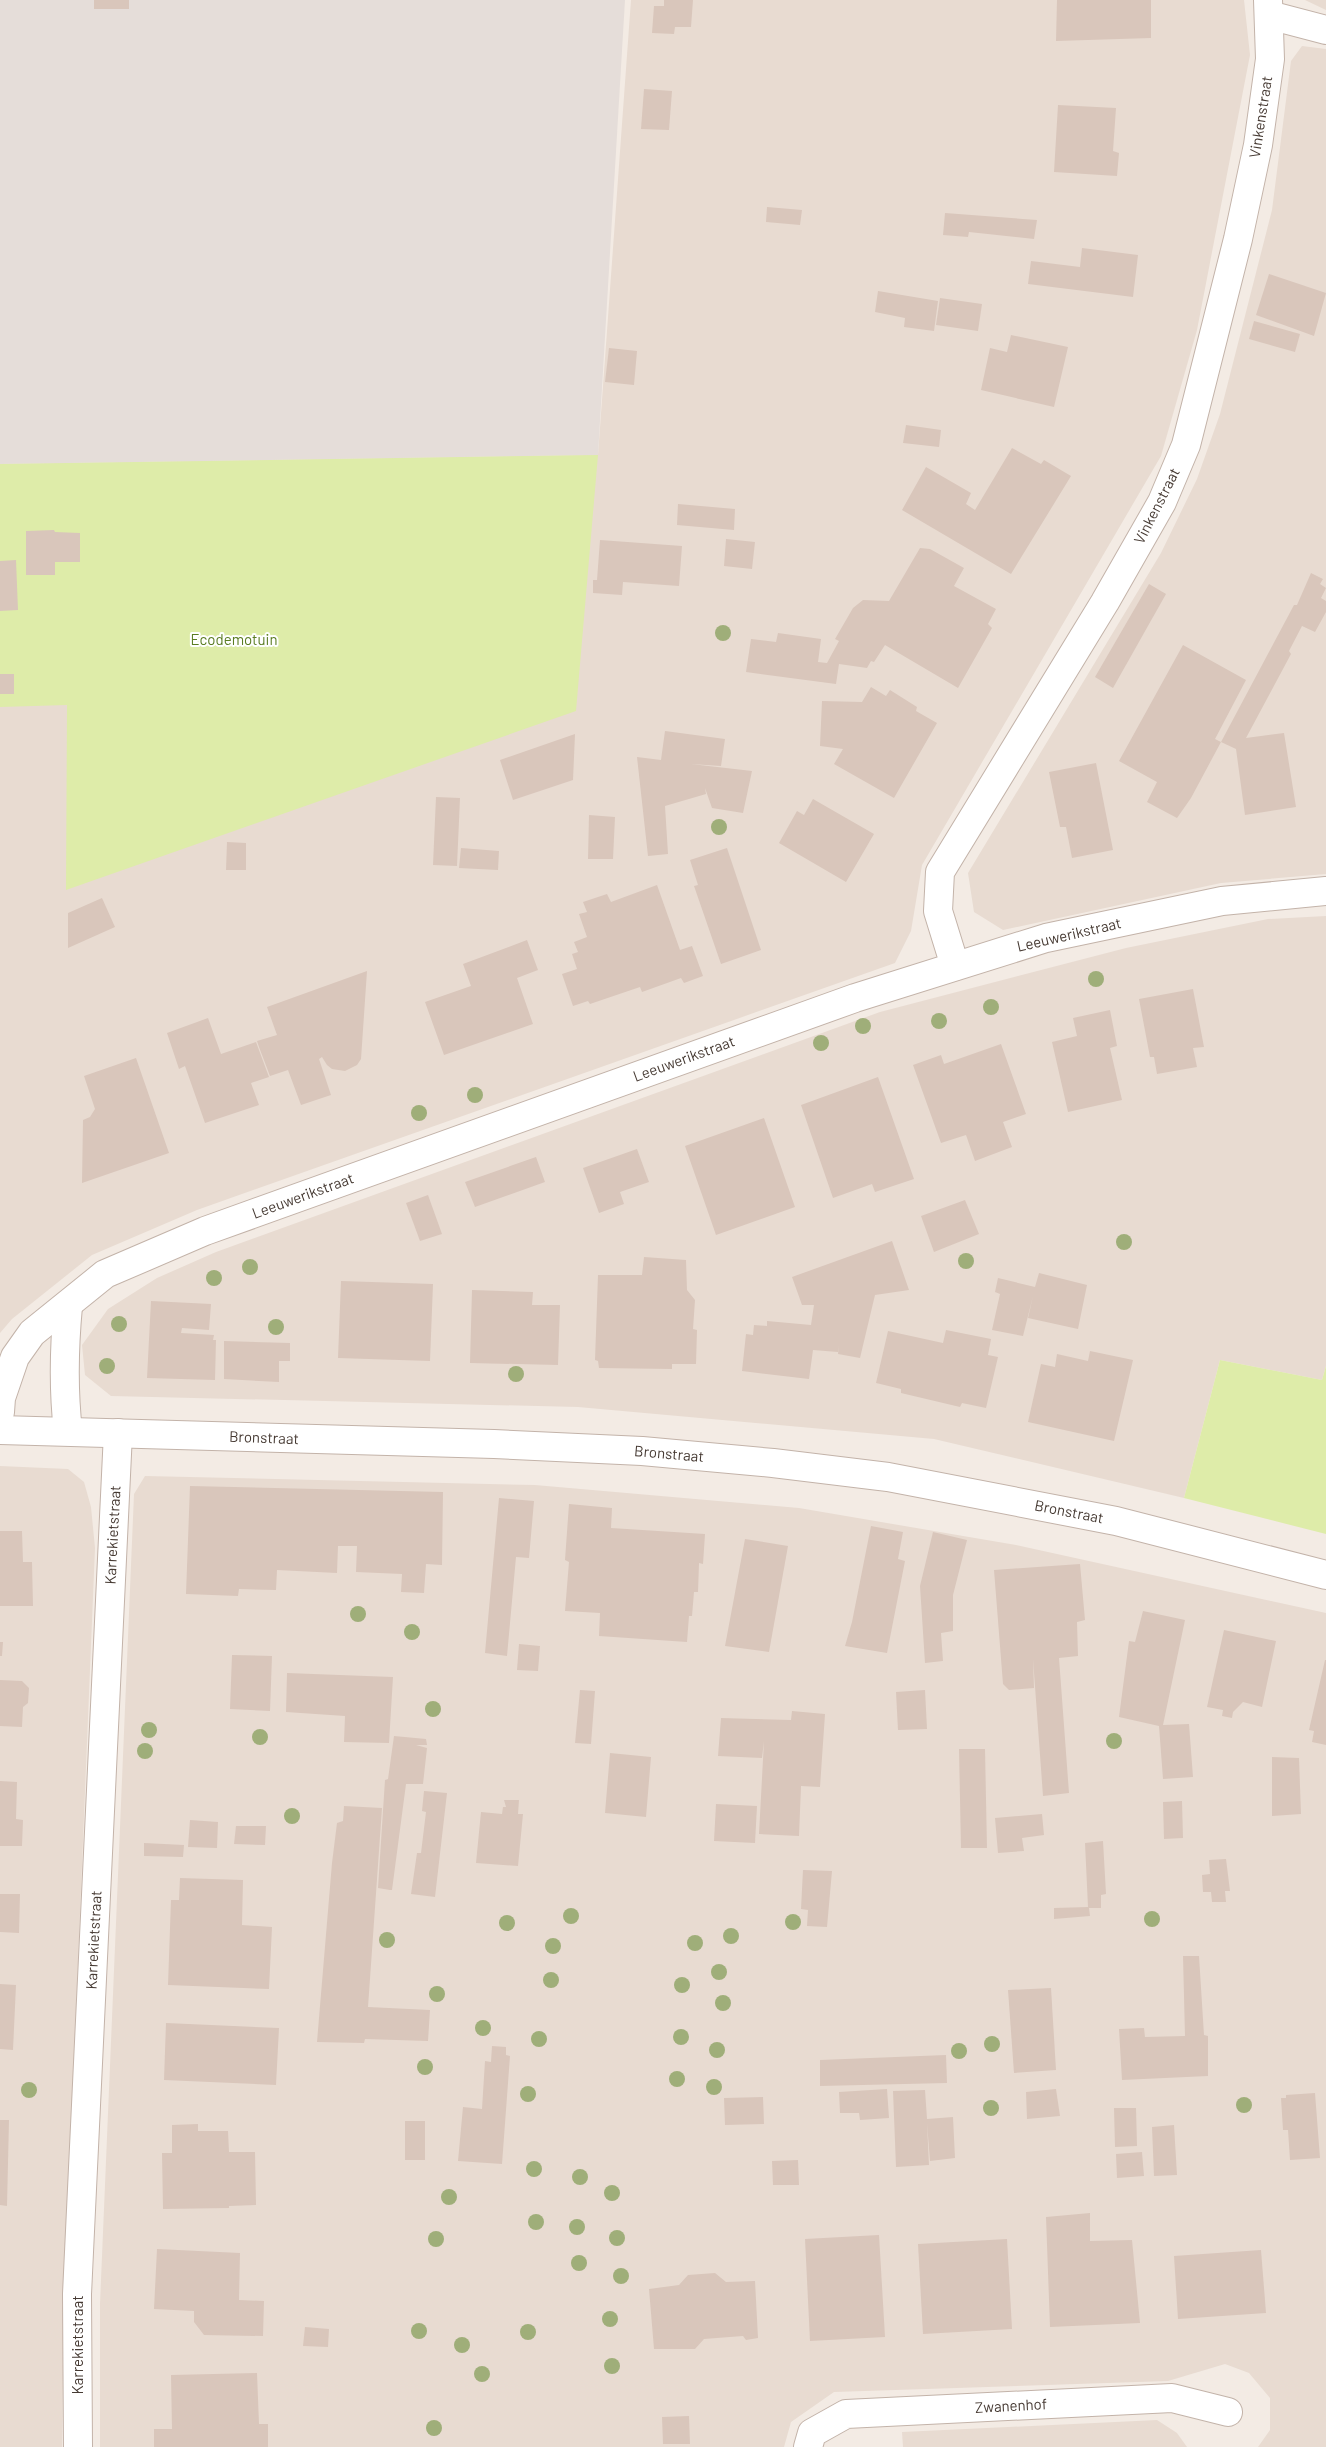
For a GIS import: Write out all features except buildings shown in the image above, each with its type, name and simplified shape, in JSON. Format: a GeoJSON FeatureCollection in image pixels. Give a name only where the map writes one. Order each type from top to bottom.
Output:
{"type":"FeatureCollection","features":[{"type":"Feature","properties":{"kind":"street"},"geometry":{"type":"LineString","coordinates":[[1268,8],[1326,30]]}},
{"type":"Feature","properties":{"kind":"street","name":"Vinkenstraat"},"geometry":{"type":"LineString","coordinates":[[955,966],[938,911],[940,872],[1105,602],[1162,502],[1186,445],[1238,239],[1258,145],[1270,59],[1268,8]]}},
{"type":"Feature","properties":{"kind":"street","name":"Leeuwerikstraat"},"geometry":{"type":"LineString","coordinates":[[0,1412],[1,1398],[15,1356],[32,1333],[68,1306],[105,1274],[205,1231],[846,1001],[1046,938],[1222,901],[1326,891]]}},
{"type":"Feature","properties":{"kind":"street"},"geometry":{"type":"LineString","coordinates":[[68,1306],[63,1358],[64,1396],[68,1431]]}},
{"type":"Feature","properties":{"kind":"street","name":"Bronstraat"},"geometry":{"type":"LineString","coordinates":[[0,1430],[514,1445],[642,1451],[773,1463],[888,1477],[1116,1521],[1326,1575]]}},
{"type":"Feature","properties":{"kind":"street","name":"Karrekietstraat"},"geometry":{"type":"LineString","coordinates":[[78,2447],[77,2294],[118,1433]]}},
{"type":"Feature","properties":{"kind":"street","name":"Zwanenhof"},"geometry":{"type":"LineString","coordinates":[[808,2447],[812,2433],[846,2414],[1172,2398],[1228,2412]]}},
{"type":"Feature","properties":{"kind":"shaded area"},"geometry":{"type":"Polygon","coordinates":[[[0,0],[625,0],[598,455],[0,464],[0,0]]]}},
{"type":"Feature","properties":{"kind":"shaded area"},"geometry":{"type":"Polygon","coordinates":[[[631,0],[1244,0],[1250,55],[1197,330],[1161,456],[922,865],[911,931],[895,963],[197,1210],[92,1255],[12,1319],[0,1333],[0,464],[598,455],[631,0]]]}},
{"type":"Feature","properties":{"kind":"shaded area"},"geometry":{"type":"Polygon","coordinates":[[[1305,0],[1326,0],[1326,10],[1305,0]]]}},
{"type":"Feature","properties":{"kind":"shaded area"},"geometry":{"type":"Polygon","coordinates":[[[1302,46],[1326,49],[1326,874],[1221,883],[1003,930],[974,912],[968,873],[1161,553],[1197,479],[1220,414],[1272,210],[1291,61],[1302,46]]]}},
{"type":"Feature","properties":{"kind":"shaded area"},"geometry":{"type":"Polygon","coordinates":[[[1326,916],[1326,1366],[1322,1380],[1220,1360],[1184,1498],[934,1439],[578,1407],[111,1396],[85,1375],[82,1345],[108,1309],[157,1278],[216,1252],[880,1012],[1126,948],[1268,919],[1326,916]]]}},
{"type":"Feature","properties":{"kind":"shaded area"},"geometry":{"type":"Polygon","coordinates":[[[0,1466],[68,1469],[84,1482],[91,1507],[95,1548],[64,2303],[62,2447],[0,2447],[0,1466]]]}},
{"type":"Feature","properties":{"kind":"shaded area"},"geometry":{"type":"Polygon","coordinates":[[[145,1476],[535,1485],[799,1508],[1016,1545],[1326,1613],[1326,2447],[1258,2447],[1270,2430],[1270,2398],[1249,2373],[1225,2364],[1168,2381],[834,2392],[791,2422],[784,2447],[100,2447],[100,2304],[134,1494],[145,1476]]]}},
{"type":"Feature","properties":{"kind":"shaded area"},"geometry":{"type":"Polygon","coordinates":[[[1157,2420],[1177,2433],[1187,2447],[903,2447],[902,2432],[1157,2420]]]}},
{"type":"Feature","properties":{"kind":"green space","name":"Ecodemotuin"},"geometry":{"type":"Polygon","coordinates":[[[598,455],[576,711],[66,890],[67,705],[0,707],[0,464],[598,455]]]}},
{"type":"Feature","properties":{"kind":"green space"},"geometry":{"type":"Polygon","coordinates":[[[1220,1360],[1322,1380],[1326,1366],[1326,1534],[1184,1498],[1220,1360]]]}}]}
